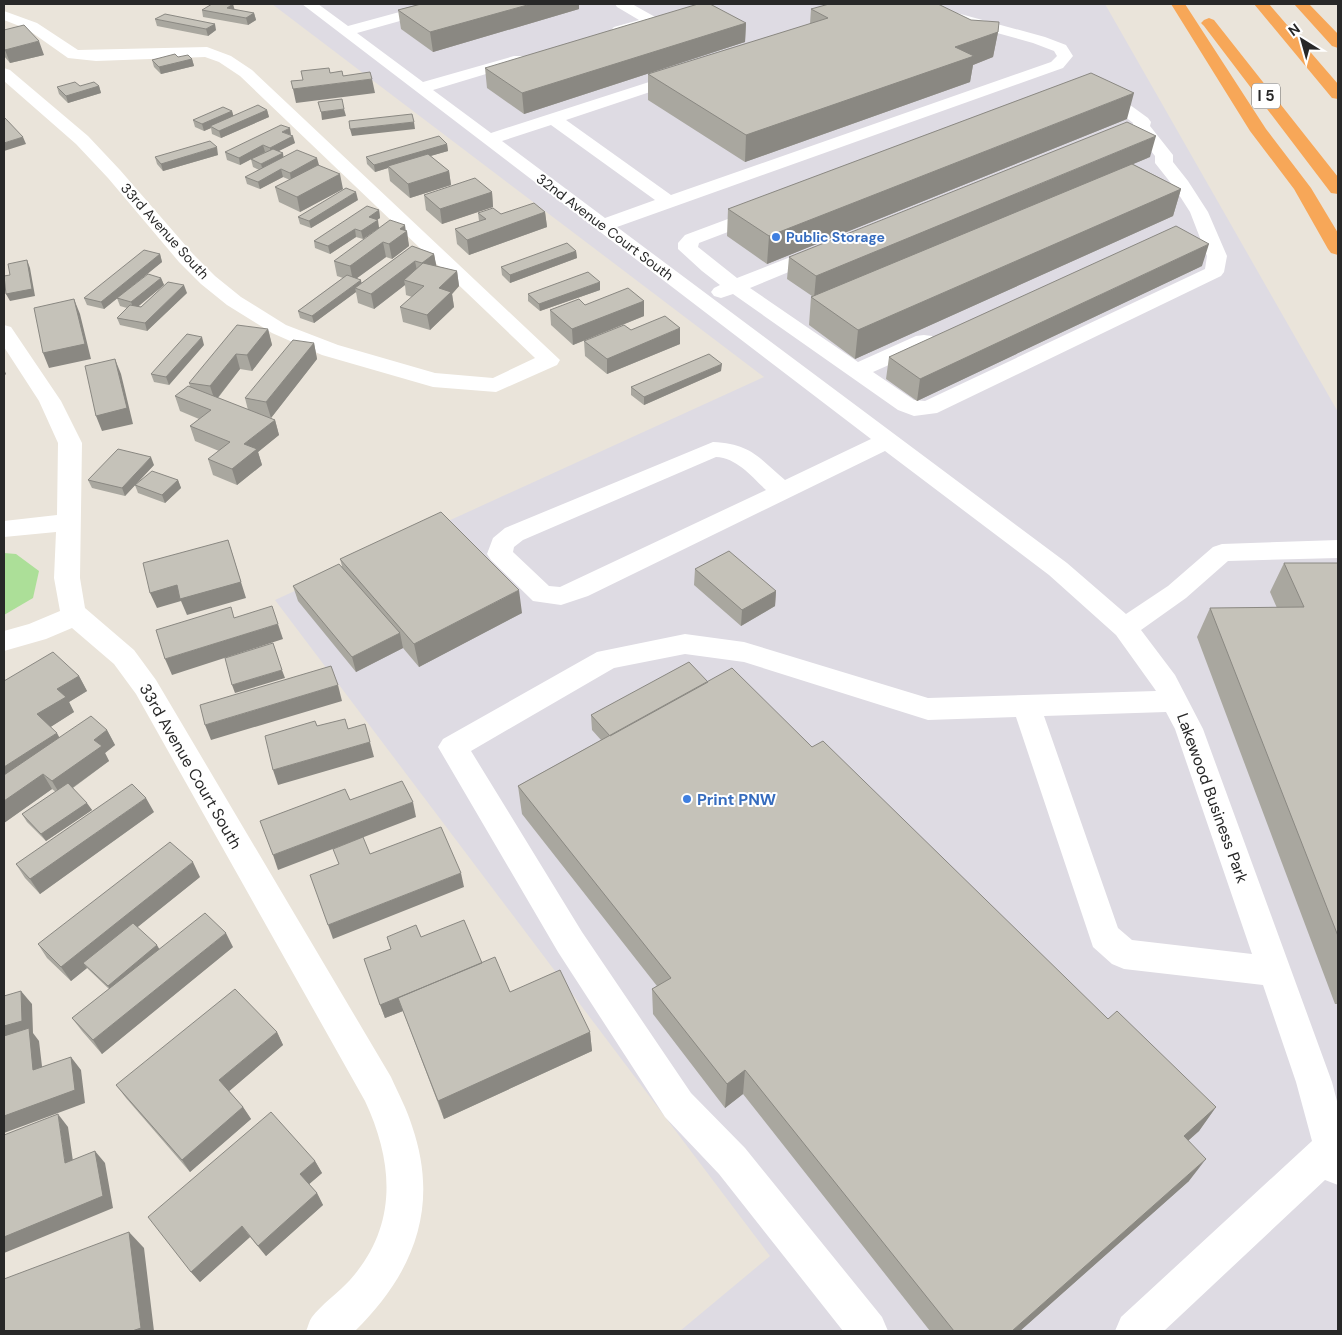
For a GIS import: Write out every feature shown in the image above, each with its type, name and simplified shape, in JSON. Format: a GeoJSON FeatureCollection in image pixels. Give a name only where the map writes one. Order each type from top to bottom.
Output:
{"type":"FeatureCollection","features":[{"type":"Feature","properties":{"kind":"highway"},"geometry":{"type":"LineString","coordinates":[[1178,4],[1259,131],[1302,188],[1338,249]]}},
{"type":"Feature","properties":{"kind":"highway","name":"I 5"},"geometry":{"type":"LineString","coordinates":[[1194,4],[1338,189]]}},
{"type":"Feature","properties":{"kind":"highway"},"geometry":{"type":"LineString","coordinates":[[1262,4],[1338,94]]}},
{"type":"Feature","properties":{"kind":"highway"},"geometry":{"type":"LineString","coordinates":[[1301,4],[1338,43]]}},
{"type":"Feature","properties":{"kind":"street","name":"32nd Avenue Court South"},"geometry":{"type":"LineString","coordinates":[[309,4],[894,445]]}},
{"type":"Feature","properties":{"kind":"street"},"geometry":{"type":"LineString","coordinates":[[346,31],[445,4]]}},
{"type":"Feature","properties":{"kind":"street"},"geometry":{"type":"LineString","coordinates":[[604,35],[652,21],[622,4]]}},
{"type":"Feature","properties":{"kind":"street"},"geometry":{"type":"LineString","coordinates":[[603,225],[1057,65],[1065,56],[1060,48],[1039,40],[908,4]]}},
{"type":"Feature","properties":{"kind":"street","name":"33rd Avenue South"},"geometry":{"type":"LineString","coordinates":[[4,15],[32,26],[68,52],[76,55],[107,56],[196,52],[216,55],[230,62],[253,80],[549,360],[496,386],[433,380],[330,350],[279,329],[234,302],[208,280],[186,258],[114,174],[82,140],[4,73]]}},
{"type":"Feature","properties":{"kind":"street"},"geometry":{"type":"LineString","coordinates":[[422,88],[537,54]]}},
{"type":"Feature","properties":{"kind":"street"},"geometry":{"type":"LineString","coordinates":[[489,139],[694,72]]}},
{"type":"Feature","properties":{"kind":"street"},"geometry":{"type":"LineString","coordinates":[[1087,90],[1098,91],[1126,108],[1142,122],[1141,128],[1164,155],[1155,167],[1182,185],[1193,224],[1217,256],[1214,272],[929,408],[914,409],[906,405],[784,320],[774,315],[688,249],[688,244],[692,239],[1087,90]]}},
{"type":"Feature","properties":{"kind":"street"},"geometry":{"type":"LineString","coordinates":[[553,118],[669,202]]}},
{"type":"Feature","properties":{"kind":"street"},"geometry":{"type":"LineString","coordinates":[[1123,134],[1141,128]]}},
{"type":"Feature","properties":{"kind":"street"},"geometry":{"type":"LineString","coordinates":[[701,300],[841,244]]}},
{"type":"Feature","properties":{"kind":"street"},"geometry":{"type":"LineString","coordinates":[[784,320],[797,319],[806,315]]}},
{"type":"Feature","properties":{"kind":"street"},"geometry":{"type":"LineString","coordinates":[[4,331],[50,401],[67,436],[71,465],[67,578],[70,603],[76,615],[37,632],[4,641]]}},
{"type":"Feature","properties":{"kind":"street"},"geometry":{"type":"LineString","coordinates":[[857,371],[939,335]]}},
{"type":"Feature","properties":{"kind":"street"},"geometry":{"type":"LineString","coordinates":[[784,492],[744,457],[732,450],[713,449],[514,534],[502,544],[500,554],[542,594],[561,596],[579,590],[784,492],[894,445]]}},
{"type":"Feature","properties":{"kind":"street","name":"Lakewood Business Park"},"geometry":{"type":"LineString","coordinates":[[894,445],[1058,569],[1125,628],[1161,676],[1176,702],[1198,751],[1275,970],[1326,1083],[1335,1157]]}},
{"type":"Feature","properties":{"kind":"street"},"geometry":{"type":"LineString","coordinates":[[4,529],[69,522]]}},
{"type":"Feature","properties":{"kind":"street"},"geometry":{"type":"LineString","coordinates":[[1125,628],[1176,592],[1222,553],[1338,549]]}},
{"type":"Feature","properties":{"kind":"street","name":"33rd Avenue Court South"},"geometry":{"type":"LineString","coordinates":[[76,615],[124,656],[146,688],[378,1089],[395,1127],[402,1156],[405,1206],[398,1234],[383,1268],[361,1296],[326,1331]]}},
{"type":"Feature","properties":{"kind":"street"},"geometry":{"type":"LineString","coordinates":[[868,1331],[732,1161],[678,1104],[570,942],[453,747],[607,659],[685,644],[744,652],[928,709],[1176,702]]}},
{"type":"Feature","properties":{"kind":"street"},"geometry":{"type":"LineString","coordinates":[[1026,706],[1104,937],[1124,954],[1275,970]]}},
{"type":"Feature","properties":{"kind":"street"},"geometry":{"type":"LineString","coordinates":[[1135,1331],[1335,1157]]}},
{"type":"Feature","properties":{"kind":"shaded area"},"geometry":{"type":"Polygon","coordinates":[[[272,4],[1105,4],[1338,412],[1338,1331],[680,1331],[770,1256],[275,600],[764,377],[272,4]]]}},
{"type":"Feature","properties":{"kind":"green space"},"geometry":{"type":"Polygon","coordinates":[[[4,553],[16,554],[39,571],[33,598],[4,615],[4,553]]]}},
{"type":"Feature","properties":{"kind":"building"},"geometry":{"type":"Polygon","coordinates":[[[212,4],[233,4],[227,8],[254,13],[246,18],[202,10],[212,4]]]}},
{"type":"Feature","properties":{"kind":"building"},"geometry":{"type":"Polygon","coordinates":[[[421,4],[531,4],[430,32],[398,10],[421,4]]]}},
{"type":"Feature","properties":{"kind":"building"},"geometry":{"type":"Polygon","coordinates":[[[698,4],[710,4],[746,23],[522,93],[485,68],[698,4]]]}},
{"type":"Feature","properties":{"kind":"building"},"geometry":{"type":"Polygon","coordinates":[[[829,4],[938,4],[971,20],[999,22],[998,32],[955,47],[974,56],[746,135],[648,74],[828,18],[811,9],[829,4]]]}},
{"type":"Feature","properties":{"kind":"building"},"geometry":{"type":"Polygon","coordinates":[[[165,14],[215,24],[206,29],[155,19],[165,14]]]}},
{"type":"Feature","properties":{"kind":"building"},"geometry":{"type":"Polygon","coordinates":[[[24,25],[39,41],[5,50],[4,30],[24,25]]]}},
{"type":"Feature","properties":{"kind":"building"},"geometry":{"type":"Polygon","coordinates":[[[175,54],[178,57],[188,55],[192,59],[159,67],[152,60],[175,54]]]}},
{"type":"Feature","properties":{"kind":"building"},"geometry":{"type":"Polygon","coordinates":[[[329,68],[330,73],[342,71],[343,76],[370,72],[372,79],[293,89],[291,81],[303,80],[301,71],[329,68]]]}},
{"type":"Feature","properties":{"kind":"building"},"geometry":{"type":"Polygon","coordinates":[[[1091,73],[1134,93],[769,236],[728,209],[1091,73]]]}},
{"type":"Feature","properties":{"kind":"building"},"geometry":{"type":"Polygon","coordinates":[[[75,82],[80,86],[94,82],[99,86],[66,96],[57,87],[75,82]]]}},
{"type":"Feature","properties":{"kind":"building"},"geometry":{"type":"Polygon","coordinates":[[[342,99],[344,109],[321,112],[318,102],[342,99]]]}},
{"type":"Feature","properties":{"kind":"building"},"geometry":{"type":"Polygon","coordinates":[[[258,105],[267,110],[219,131],[210,126],[258,105]]]}},
{"type":"Feature","properties":{"kind":"building"},"geometry":{"type":"Polygon","coordinates":[[[223,107],[232,111],[202,124],[193,120],[223,107]]]}},
{"type":"Feature","properties":{"kind":"building"},"geometry":{"type":"Polygon","coordinates":[[[412,114],[414,122],[350,129],[349,121],[412,114]]]}},
{"type":"Feature","properties":{"kind":"building"},"geometry":{"type":"Polygon","coordinates":[[[5,118],[23,137],[4,143],[5,118]]]}},
{"type":"Feature","properties":{"kind":"building"},"geometry":{"type":"Polygon","coordinates":[[[1127,122],[1156,136],[816,276],[789,257],[1127,122]]]}},
{"type":"Feature","properties":{"kind":"building"},"geometry":{"type":"Polygon","coordinates":[[[281,125],[290,128],[282,132],[293,136],[270,148],[263,145],[239,158],[225,152],[281,125]]]}},
{"type":"Feature","properties":{"kind":"building"},"geometry":{"type":"Polygon","coordinates":[[[439,136],[447,144],[374,165],[366,157],[439,136]]]}},
{"type":"Feature","properties":{"kind":"building"},"geometry":{"type":"Polygon","coordinates":[[[210,141],[217,147],[161,164],[155,157],[210,141]]]}},
{"type":"Feature","properties":{"kind":"building"},"geometry":{"type":"Polygon","coordinates":[[[273,149],[283,153],[261,164],[251,159],[273,149]]]}},
{"type":"Feature","properties":{"kind":"building"},"geometry":{"type":"Polygon","coordinates":[[[297,150],[317,158],[290,173],[281,169],[258,182],[245,177],[297,150]]]}},
{"type":"Feature","properties":{"kind":"building"},"geometry":{"type":"Polygon","coordinates":[[[428,154],[449,171],[408,184],[388,166],[428,154]]]}},
{"type":"Feature","properties":{"kind":"building"},"geometry":{"type":"Polygon","coordinates":[[[1132,164],[1181,189],[858,330],[811,297],[1132,164]]]}},
{"type":"Feature","properties":{"kind":"building"},"geometry":{"type":"Polygon","coordinates":[[[318,165],[340,174],[297,197],[275,187],[318,165]]]}},
{"type":"Feature","properties":{"kind":"building"},"geometry":{"type":"Polygon","coordinates":[[[475,178],[492,192],[440,209],[424,195],[475,178]]]}},
{"type":"Feature","properties":{"kind":"building"},"geometry":{"type":"Polygon","coordinates":[[[346,188],[356,192],[309,221],[298,217],[346,188]]]}},
{"type":"Feature","properties":{"kind":"building"},"geometry":{"type":"Polygon","coordinates":[[[534,203],[545,212],[467,240],[455,229],[486,219],[478,213],[493,208],[501,214],[534,203]]]}},
{"type":"Feature","properties":{"kind":"building"},"geometry":{"type":"Polygon","coordinates":[[[367,206],[379,210],[369,217],[378,220],[361,231],[355,229],[328,246],[314,241],[367,206]]]}},
{"type":"Feature","properties":{"kind":"building"},"geometry":{"type":"Polygon","coordinates":[[[390,220],[405,225],[400,229],[407,231],[389,244],[383,242],[350,266],[334,261],[390,220]]]}},
{"type":"Feature","properties":{"kind":"building"},"geometry":{"type":"Polygon","coordinates":[[[1176,226],[1209,244],[920,379],[889,357],[1176,226]]]}},
{"type":"Feature","properties":{"kind":"building"},"geometry":{"type":"Polygon","coordinates":[[[567,243],[576,251],[510,275],[501,267],[567,243]]]}},
{"type":"Feature","properties":{"kind":"building"},"geometry":{"type":"Polygon","coordinates":[[[412,246],[434,254],[422,263],[415,261],[371,294],[355,288],[412,246]]]}},
{"type":"Feature","properties":{"kind":"building"},"geometry":{"type":"Polygon","coordinates":[[[144,250],[160,254],[101,302],[84,298],[144,250]]]}},
{"type":"Feature","properties":{"kind":"building"},"geometry":{"type":"Polygon","coordinates":[[[27,260],[32,289],[6,294],[4,276],[10,275],[8,264],[27,260]]]}},
{"type":"Feature","properties":{"kind":"building"},"geometry":{"type":"Polygon","coordinates":[[[423,263],[457,271],[439,288],[451,292],[427,315],[400,307],[424,286],[404,280],[423,263]]]}},
{"type":"Feature","properties":{"kind":"building"},"geometry":{"type":"Polygon","coordinates":[[[588,272],[600,282],[539,304],[528,294],[588,272]]]}},
{"type":"Feature","properties":{"kind":"building"},"geometry":{"type":"Polygon","coordinates":[[[148,274],[161,278],[131,302],[117,298],[148,274]]]}},
{"type":"Feature","properties":{"kind":"building"},"geometry":{"type":"Polygon","coordinates":[[[347,275],[361,280],[312,316],[298,311],[347,275]]]}},
{"type":"Feature","properties":{"kind":"building"},"geometry":{"type":"Polygon","coordinates":[[[168,282],[184,285],[145,323],[117,318],[130,305],[141,307],[168,282]]]}},
{"type":"Feature","properties":{"kind":"building"},"geometry":{"type":"Polygon","coordinates":[[[628,288],[644,301],[572,329],[550,310],[579,299],[585,305],[628,288]]]}},
{"type":"Feature","properties":{"kind":"building"},"geometry":{"type":"Polygon","coordinates":[[[74,299],[85,344],[43,353],[34,308],[74,299]]]}},
{"type":"Feature","properties":{"kind":"building"},"geometry":{"type":"Polygon","coordinates":[[[665,316],[680,328],[607,359],[584,341],[624,325],[631,330],[665,316]]]}},
{"type":"Feature","properties":{"kind":"building"},"geometry":{"type":"Polygon","coordinates":[[[237,325],[268,329],[247,355],[236,354],[210,386],[189,383],[237,325]]]}},
{"type":"Feature","properties":{"kind":"building"},"geometry":{"type":"Polygon","coordinates":[[[187,334],[202,337],[166,377],[151,374],[187,334]]]}},
{"type":"Feature","properties":{"kind":"building"},"geometry":{"type":"Polygon","coordinates":[[[293,340],[314,343],[266,402],[245,398],[293,340]]]}},
{"type":"Feature","properties":{"kind":"building"},"geometry":{"type":"Polygon","coordinates":[[[709,354],[722,364],[644,397],[631,387],[709,354]]]}},
{"type":"Feature","properties":{"kind":"building"},"geometry":{"type":"Polygon","coordinates":[[[115,359],[127,408],[96,416],[85,366],[115,359]]]}},
{"type":"Feature","properties":{"kind":"building"},"geometry":{"type":"Polygon","coordinates":[[[188,386],[275,420],[244,444],[257,449],[232,469],[208,459],[230,442],[190,426],[211,410],[175,396],[188,386]]]}},
{"type":"Feature","properties":{"kind":"building"},"geometry":{"type":"Polygon","coordinates":[[[118,449],[151,457],[122,488],[88,480],[118,449]]]}},
{"type":"Feature","properties":{"kind":"building"},"geometry":{"type":"Polygon","coordinates":[[[152,471],[178,480],[162,495],[135,485],[152,471]]]}},
{"type":"Feature","properties":{"kind":"building"},"geometry":{"type":"Polygon","coordinates":[[[441,512],[519,590],[414,644],[340,559],[441,512]]]}},
{"type":"Feature","properties":{"kind":"building"},"geometry":{"type":"Polygon","coordinates":[[[228,540],[241,582],[180,599],[177,585],[150,593],[143,563],[228,540]]]}},
{"type":"Feature","properties":{"kind":"building"},"geometry":{"type":"Polygon","coordinates":[[[729,551],[776,591],[742,610],[695,569],[729,551]]]}},
{"type":"Feature","properties":{"kind":"building"},"geometry":{"type":"Polygon","coordinates":[[[1284,563],[1338,563],[1338,936],[1210,608],[1304,607],[1284,563]]]}},
{"type":"Feature","properties":{"kind":"building"},"geometry":{"type":"Polygon","coordinates":[[[339,564],[400,633],[352,657],[293,586],[339,564]]]}},
{"type":"Feature","properties":{"kind":"building"},"geometry":{"type":"Polygon","coordinates":[[[272,606],[278,624],[165,659],[156,630],[231,607],[234,618],[272,606]]]}},
{"type":"Feature","properties":{"kind":"building"},"geometry":{"type":"Polygon","coordinates":[[[273,643],[282,670],[232,685],[225,658],[273,643]]]}},
{"type":"Feature","properties":{"kind":"building"},"geometry":{"type":"Polygon","coordinates":[[[53,652],[79,676],[57,689],[66,697],[37,714],[57,733],[4,767],[4,681],[53,652]]]}},
{"type":"Feature","properties":{"kind":"building"},"geometry":{"type":"Polygon","coordinates":[[[689,662],[708,682],[610,736],[591,715],[689,662]]]}},
{"type":"Feature","properties":{"kind":"building"},"geometry":{"type":"Polygon","coordinates":[[[331,666],[338,685],[205,725],[200,705],[331,666]]]}},
{"type":"Feature","properties":{"kind":"building"},"geometry":{"type":"Polygon","coordinates":[[[732,668],[812,747],[823,741],[1108,1019],[1117,1011],[1216,1107],[1184,1136],[1206,1159],[1012,1331],[954,1331],[745,1070],[727,1084],[652,989],[671,978],[518,786],[732,668]]]}},
{"type":"Feature","properties":{"kind":"building"},"geometry":{"type":"Polygon","coordinates":[[[91,716],[107,730],[94,740],[102,746],[52,781],[43,774],[4,801],[4,775],[91,716]]]}},
{"type":"Feature","properties":{"kind":"building"},"geometry":{"type":"Polygon","coordinates":[[[345,719],[348,729],[365,724],[370,742],[273,770],[265,736],[315,721],[317,726],[345,719]]]}},
{"type":"Feature","properties":{"kind":"building"},"geometry":{"type":"Polygon","coordinates":[[[402,781],[413,802],[273,855],[260,821],[345,789],[350,800],[402,781]]]}},
{"type":"Feature","properties":{"kind":"building"},"geometry":{"type":"Polygon","coordinates":[[[68,783],[87,803],[41,834],[22,814],[68,783]]]}},
{"type":"Feature","properties":{"kind":"building"},"geometry":{"type":"Polygon","coordinates":[[[132,784],[146,798],[30,879],[16,864],[132,784]]]}},
{"type":"Feature","properties":{"kind":"building"},"geometry":{"type":"Polygon","coordinates":[[[441,827],[461,873],[328,925],[310,875],[339,864],[333,849],[363,837],[370,854],[441,827]]]}},
{"type":"Feature","properties":{"kind":"building"},"geometry":{"type":"Polygon","coordinates":[[[170,842],[193,862],[61,967],[38,944],[170,842]]]}},
{"type":"Feature","properties":{"kind":"building"},"geometry":{"type":"Polygon","coordinates":[[[205,913],[226,933],[93,1040],[72,1018],[205,913]]]}},
{"type":"Feature","properties":{"kind":"building"},"geometry":{"type":"Polygon","coordinates":[[[464,920],[482,963],[380,1005],[364,959],[391,949],[387,937],[416,925],[421,937],[464,920]]]}},
{"type":"Feature","properties":{"kind":"building"},"geometry":{"type":"Polygon","coordinates":[[[133,923],[157,945],[108,986],[83,963],[133,923]]]}},
{"type":"Feature","properties":{"kind":"building"},"geometry":{"type":"Polygon","coordinates":[[[495,957],[510,992],[560,970],[590,1032],[438,1101],[398,998],[495,957]]]}},
{"type":"Feature","properties":{"kind":"building"},"geometry":{"type":"Polygon","coordinates":[[[235,989],[277,1032],[219,1080],[243,1107],[182,1160],[116,1085],[235,989]]]}},
{"type":"Feature","properties":{"kind":"building"},"geometry":{"type":"Polygon","coordinates":[[[21,991],[22,1021],[4,1026],[4,996],[21,991]]]}},
{"type":"Feature","properties":{"kind":"building"},"geometry":{"type":"Polygon","coordinates":[[[29,1028],[33,1070],[71,1057],[75,1090],[4,1116],[4,1036],[29,1028]]]}},
{"type":"Feature","properties":{"kind":"building"},"geometry":{"type":"Polygon","coordinates":[[[271,1112],[315,1161],[300,1174],[317,1193],[258,1246],[242,1226],[191,1272],[148,1217],[271,1112]]]}},
{"type":"Feature","properties":{"kind":"building"},"geometry":{"type":"Polygon","coordinates":[[[58,1114],[65,1163],[95,1151],[103,1196],[4,1237],[4,1135],[58,1114]]]}},
{"type":"Feature","properties":{"kind":"building"},"geometry":{"type":"Polygon","coordinates":[[[129,1232],[141,1328],[132,1331],[4,1331],[4,1279],[129,1232]]]}},
{"type":"Feature","properties":{"kind":"place","name":"Public Storage"},"geometry":{"type":"Point","coordinates":[776,237]}},
{"type":"Feature","properties":{"kind":"place","name":"Print PNW"},"geometry":{"type":"Point","coordinates":[687,799]}}]}
